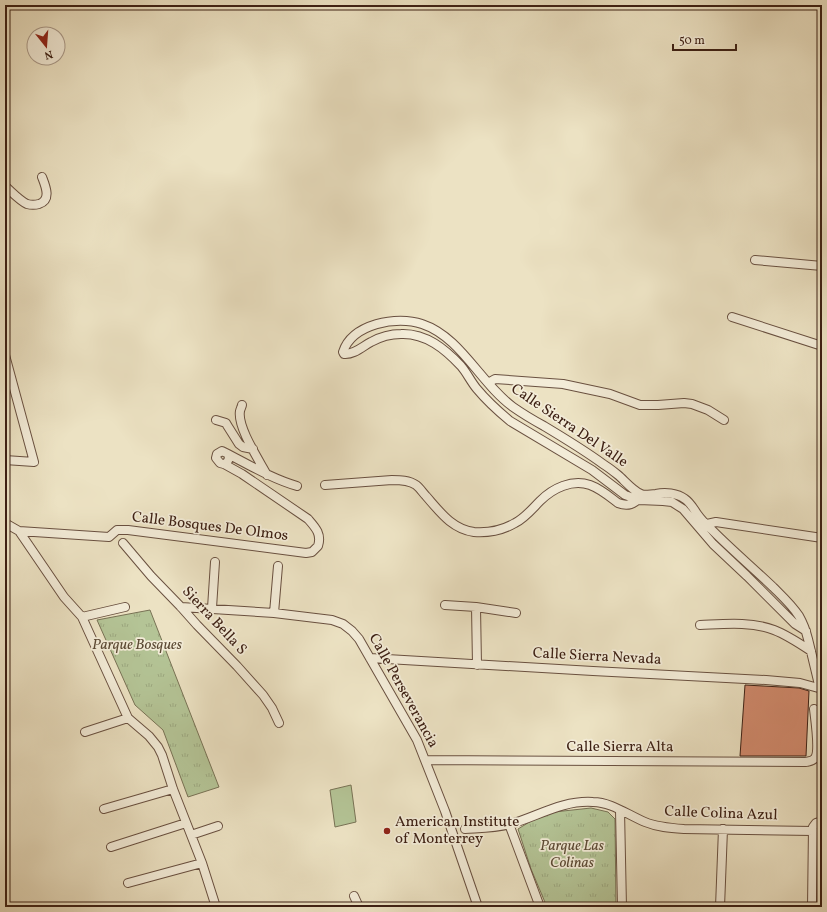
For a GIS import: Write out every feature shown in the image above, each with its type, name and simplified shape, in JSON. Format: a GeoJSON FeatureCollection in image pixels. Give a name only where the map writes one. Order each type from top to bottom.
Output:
{"type":"FeatureCollection","features":[{"type":"Feature","properties":{"kind":"street"},"geometry":{"type":"LineString","coordinates":[[5,186],[20,199],[28,204],[34,205],[42,203],[47,198],[47,191],[42,177]]}},
{"type":"Feature","properties":{"kind":"street"},"geometry":{"type":"LineString","coordinates":[[755,260],[822,266]]}},
{"type":"Feature","properties":{"kind":"street"},"geometry":{"type":"LineString","coordinates":[[732,317],[822,346]]}},
{"type":"Feature","properties":{"kind":"street","name":"Calle Sierra Del Valle"},"geometry":{"type":"LineString","coordinates":[[641,497],[604,464],[523,414],[505,401],[452,343],[431,327],[408,321],[381,323],[367,328],[354,336],[345,345],[343,352],[345,355],[350,354],[380,338],[392,335],[411,334],[430,340],[438,345],[461,367],[488,401],[510,421],[592,470],[625,495],[641,497],[664,493],[679,495],[684,498],[689,502],[704,527],[750,564],[786,600],[799,616],[806,631],[821,689]]}},
{"type":"Feature","properties":{"kind":"street"},"geometry":{"type":"LineString","coordinates":[[5,355],[34,462],[5,460]]}},
{"type":"Feature","properties":{"kind":"street"},"geometry":{"type":"LineString","coordinates":[[488,384],[496,379],[563,384],[610,394],[640,405],[692,404],[708,410],[724,420]]}},
{"type":"Feature","properties":{"kind":"street"},"geometry":{"type":"LineString","coordinates":[[242,405],[240,410],[242,424],[267,475],[297,486]]}},
{"type":"Feature","properties":{"kind":"street"},"geometry":{"type":"LineString","coordinates":[[216,420],[226,423],[241,446],[253,449]]}},
{"type":"Feature","properties":{"kind":"street","name":"Calle Bosques De Olmos"},"geometry":{"type":"LineString","coordinates":[[5,523],[19,531],[109,536],[117,530],[128,530],[306,553],[312,552],[318,546],[320,537],[315,526],[308,519],[242,474],[224,464],[228,462],[228,454],[267,475]]}},
{"type":"Feature","properties":{"kind":"street"},"geometry":{"type":"LineString","coordinates":[[325,485],[392,480],[408,482],[415,485],[422,491],[453,524],[464,530],[475,532],[500,530],[516,523],[527,515],[547,494],[567,485],[589,485],[601,491],[618,504],[622,505],[632,504],[641,497]]}},
{"type":"Feature","properties":{"kind":"street"},"geometry":{"type":"LineString","coordinates":[[704,527],[716,522],[822,538]]}},
{"type":"Feature","properties":{"kind":"street"},"geometry":{"type":"LineString","coordinates":[[19,531],[64,597],[82,617],[128,718],[150,736],[158,747],[202,863],[216,907]]}},
{"type":"Feature","properties":{"kind":"street","name":"Sierra Bella S"},"geometry":{"type":"LineString","coordinates":[[123,543],[151,576],[263,695],[272,708],[279,723]]}},
{"type":"Feature","properties":{"kind":"street"},"geometry":{"type":"LineString","coordinates":[[212,608],[215,562]]}},
{"type":"Feature","properties":{"kind":"street"},"geometry":{"type":"LineString","coordinates":[[274,613],[278,566]]}},
{"type":"Feature","properties":{"kind":"street"},"geometry":{"type":"LineString","coordinates":[[445,605],[476,607],[516,613]]}},
{"type":"Feature","properties":{"kind":"street"},"geometry":{"type":"LineString","coordinates":[[82,617],[125,607]]}},
{"type":"Feature","properties":{"kind":"street","name":"Calle Perseverancia"},"geometry":{"type":"LineString","coordinates":[[181,607],[274,613],[332,620],[343,624],[352,631],[359,639],[417,740],[445,812],[478,907]]}},
{"type":"Feature","properties":{"kind":"street"},"geometry":{"type":"LineString","coordinates":[[476,607],[477,665]]}},
{"type":"Feature","properties":{"kind":"street"},"geometry":{"type":"LineString","coordinates":[[700,625],[749,624],[764,626],[788,636],[811,651]]}},
{"type":"Feature","properties":{"kind":"street","name":"Calle Sierra Nevada"},"geometry":{"type":"LineString","coordinates":[[370,658],[786,681],[810,685],[821,689]]}},
{"type":"Feature","properties":{"kind":"street","name":"Calle Sierra Alta"},"geometry":{"type":"LineString","coordinates":[[426,760],[810,761],[815,758],[817,752],[814,709]]}},
{"type":"Feature","properties":{"kind":"street"},"geometry":{"type":"LineString","coordinates":[[85,732],[128,718]]}},
{"type":"Feature","properties":{"kind":"street"},"geometry":{"type":"LineString","coordinates":[[104,809],[173,789]]}},
{"type":"Feature","properties":{"kind":"street","name":"Calle Colina Azul"},"geometry":{"type":"LineString","coordinates":[[465,829],[509,824],[554,808],[585,801],[610,806],[644,822],[665,827],[684,829],[813,831]]}},
{"type":"Feature","properties":{"kind":"street"},"geometry":{"type":"LineString","coordinates":[[620,810],[622,907]]}},
{"type":"Feature","properties":{"kind":"street"},"geometry":{"type":"LineString","coordinates":[[812,907],[813,831],[814,824],[822,821]]}},
{"type":"Feature","properties":{"kind":"street"},"geometry":{"type":"LineString","coordinates":[[111,847],[186,823]]}},
{"type":"Feature","properties":{"kind":"street"},"geometry":{"type":"LineString","coordinates":[[509,824],[540,907]]}},
{"type":"Feature","properties":{"kind":"street"},"geometry":{"type":"LineString","coordinates":[[191,835],[218,826]]}},
{"type":"Feature","properties":{"kind":"street"},"geometry":{"type":"LineString","coordinates":[[720,907],[723,829]]}},
{"type":"Feature","properties":{"kind":"street"},"geometry":{"type":"LineString","coordinates":[[128,883],[202,863]]}},
{"type":"Feature","properties":{"kind":"street"},"geometry":{"type":"LineString","coordinates":[[354,896],[359,907]]}},
{"type":"Feature","properties":{"kind":"green space","name":"Parque Bosques"},"geometry":{"type":"Polygon","coordinates":[[[150,610],[219,787],[188,797],[163,730],[135,705],[97,620],[150,610]]]}},
{"type":"Feature","properties":{"kind":"green space"},"geometry":{"type":"Polygon","coordinates":[[[351,785],[356,822],[335,827],[330,790],[351,785]]]}},
{"type":"Feature","properties":{"kind":"green space","name":"Parque Las Colinas"},"geometry":{"type":"Polygon","coordinates":[[[591,808],[608,812],[615,819],[616,907],[547,907],[531,869],[518,829],[531,821],[554,812],[591,808]]]}},
{"type":"Feature","properties":{"kind":"building"},"geometry":{"type":"Polygon","coordinates":[[[745,685],[799,688],[809,691],[806,756],[740,756],[745,685]]]}},
{"type":"Feature","properties":{"kind":"place","name":"American Institute of Monterrey"},"geometry":{"type":"Point","coordinates":[387,831]}}]}
